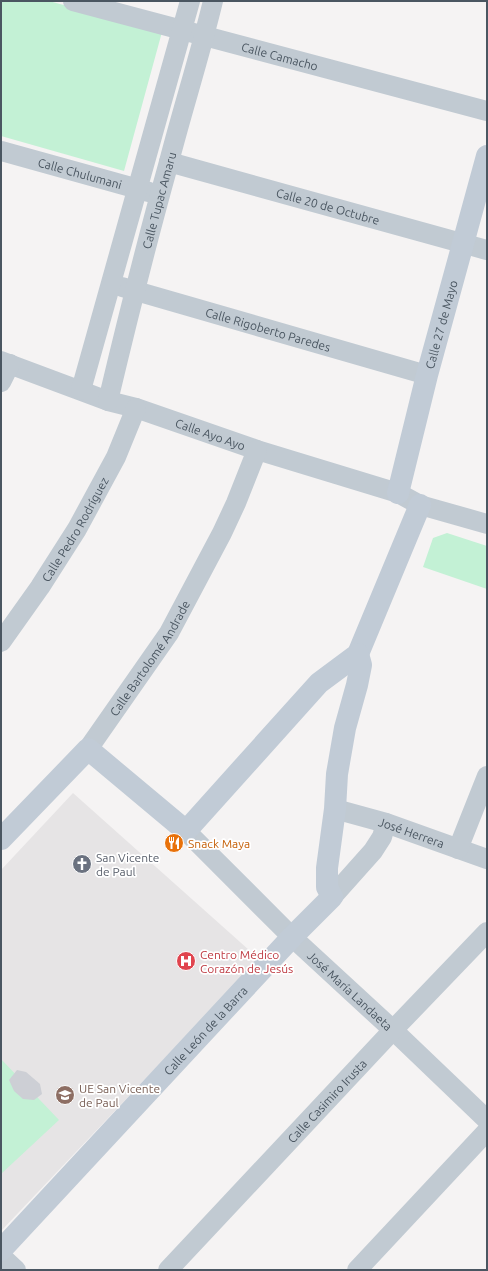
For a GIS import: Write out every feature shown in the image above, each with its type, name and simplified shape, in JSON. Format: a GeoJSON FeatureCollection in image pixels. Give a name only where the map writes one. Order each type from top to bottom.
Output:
{"type":"FeatureCollection","features":[{"type":"Feature","properties":{"kind":"street","name":"Calle Camacho"},"geometry":{"type":"LineString","coordinates":[[73,1],[487,111]]}},
{"type":"Feature","properties":{"kind":"street","name":"Calle Tupac Amaru"},"geometry":{"type":"LineString","coordinates":[[80,390],[190,1]]}},
{"type":"Feature","properties":{"kind":"street","name":"Calle Tupac Amaru"},"geometry":{"type":"LineString","coordinates":[[108,401],[134,290],[205,36],[213,1]]}},
{"type":"Feature","properties":{"kind":"street","name":"Calle Chulumani"},"geometry":{"type":"LineString","coordinates":[[1,151],[160,195]]}},
{"type":"Feature","properties":{"kind":"street","name":"Calle 27 de Mayo"},"geometry":{"type":"LineString","coordinates":[[398,493],[427,375],[487,156]]}},
{"type":"Feature","properties":{"kind":"street","name":"Calle 20 de Octubre"},"geometry":{"type":"LineString","coordinates":[[169,162],[487,250]]}},
{"type":"Feature","properties":{"kind":"street","name":"Calle Rigoberto Paredes"},"geometry":{"type":"LineString","coordinates":[[110,283],[427,375]]}},
{"type":"Feature","properties":{"kind":"street","name":"Calle Ayo Ayo"},"geometry":{"type":"LineString","coordinates":[[6,363],[108,401],[136,408],[257,450],[398,493],[420,505],[487,524]]}},
{"type":"Feature","properties":{"kind":"street"},"geometry":{"type":"LineString","coordinates":[[1,382],[6,363]]}},
{"type":"Feature","properties":{"kind":"street","name":"Calle Pedro Rodríguez"},"geometry":{"type":"LineString","coordinates":[[1,642],[40,587],[77,529],[116,456],[136,408]]}},
{"type":"Feature","properties":{"kind":"street","name":"Calle Bartolomé Andrade"},"geometry":{"type":"LineString","coordinates":[[3,833],[88,749],[169,633],[222,533],[236,503],[257,450]]}},
{"type":"Feature","properties":{"kind":"street"},"geometry":{"type":"LineString","coordinates":[[186,831],[319,683],[358,654],[420,505]]}},
{"type":"Feature","properties":{"kind":"street"},"geometry":{"type":"LineString","coordinates":[[332,896],[327,887],[327,868],[335,809],[336,774],[345,728],[361,665],[358,654]]}},
{"type":"Feature","properties":{"kind":"street","name":"José María Landaeta"},"geometry":{"type":"LineString","coordinates":[[88,749],[186,831],[292,936],[394,1030],[487,1120]]}},
{"type":"Feature","properties":{"kind":"street"},"geometry":{"type":"LineString","coordinates":[[458,849],[487,776]]}},
{"type":"Feature","properties":{"kind":"street","name":"José Herrera"},"geometry":{"type":"LineString","coordinates":[[335,809],[386,823],[487,859]]}},
{"type":"Feature","properties":{"kind":"street","name":"Calle León de la Barra"},"geometry":{"type":"LineString","coordinates":[[1,1250],[292,936],[332,896],[373,851],[382,837],[386,823]]}},
{"type":"Feature","properties":{"kind":"street","name":"Calle Casimiro Irusta"},"geometry":{"type":"LineString","coordinates":[[168,1270],[487,932]]}},
{"type":"Feature","properties":{"kind":"street"},"geometry":{"type":"LineString","coordinates":[[357,1270],[487,1131]]}},
{"type":"Feature","properties":{"kind":"street"},"geometry":{"type":"LineString","coordinates":[[1,1256],[16,1270]]}},
{"type":"Feature","properties":{"kind":"shaded area","name":"UE San Vicente de Paul"},"geometry":{"type":"Polygon","coordinates":[[[73,793],[259,959],[1,1231],[1,870],[73,793]]]}},
{"type":"Feature","properties":{"kind":"green space"},"geometry":{"type":"Polygon","coordinates":[[[1,1],[49,1],[162,32],[124,171],[1,136],[1,1]]]}},
{"type":"Feature","properties":{"kind":"green space"},"geometry":{"type":"Polygon","coordinates":[[[447,533],[487,546],[487,589],[423,567],[433,538],[447,533]]]}},
{"type":"Feature","properties":{"kind":"green space"},"geometry":{"type":"Polygon","coordinates":[[[1,1059],[59,1120],[1,1174],[1,1059]]]}},
{"type":"Feature","properties":{"kind":"building"},"geometry":{"type":"Polygon","coordinates":[[[17,1070],[26,1072],[40,1084],[42,1094],[34,1100],[23,1099],[14,1091],[9,1080],[17,1070]]]}},
{"type":"Feature","properties":{"kind":"place","name":"Snack Maya"},"geometry":{"type":"Point","coordinates":[174,843]}},
{"type":"Feature","properties":{"kind":"place","name":"San Vicente de Paul"},"geometry":{"type":"Point","coordinates":[82,864]}},
{"type":"Feature","properties":{"kind":"place","name":"Centro Médico Corazón de Jesús"},"geometry":{"type":"Point","coordinates":[186,961]}},
{"type":"Feature","properties":{"kind":"place","name":"UE San Vicente de Paul"},"geometry":{"type":"Point","coordinates":[65,1095]}}]}
